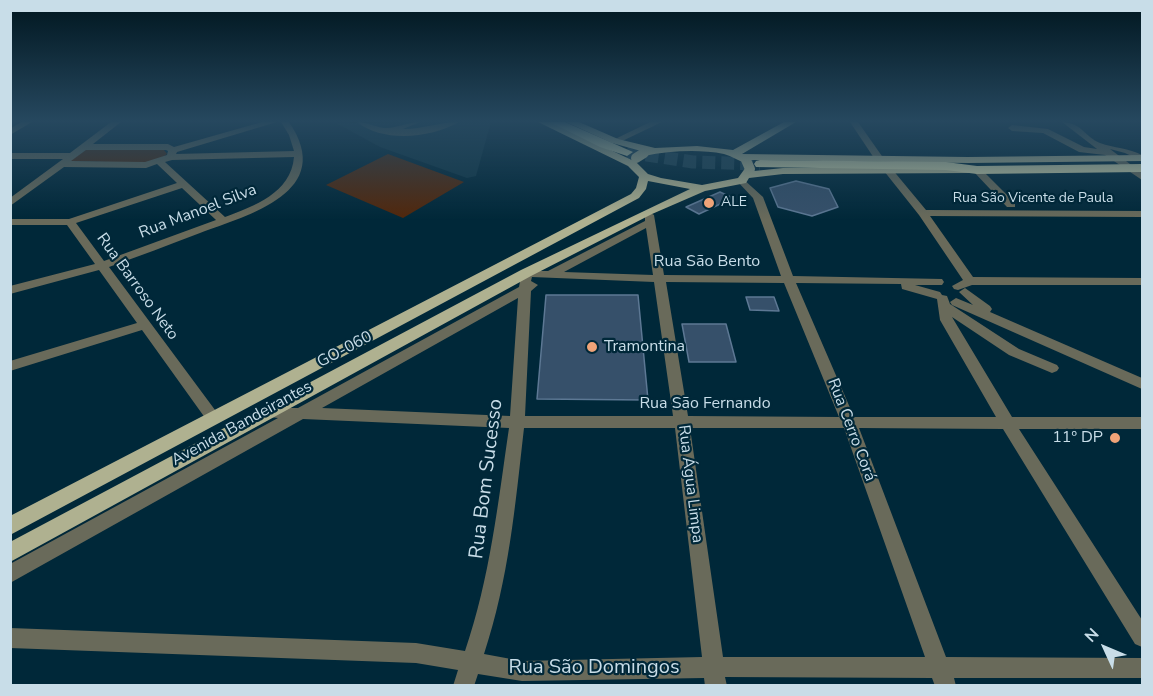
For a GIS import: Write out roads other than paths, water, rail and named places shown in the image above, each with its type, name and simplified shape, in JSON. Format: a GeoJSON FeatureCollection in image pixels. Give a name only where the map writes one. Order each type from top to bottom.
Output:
{"type":"FeatureCollection","features":[{"type":"Feature","properties":{"kind":"highway"},"geometry":{"type":"LineString","coordinates":[[746,166],[973,165],[1136,168]]}},
{"type":"Feature","properties":{"kind":"main road"},"geometry":{"type":"LineString","coordinates":[[643,154],[638,155],[644,176],[672,185],[702,188]]}},
{"type":"Feature","properties":{"kind":"main road"},"geometry":{"type":"LineString","coordinates":[[714,154],[746,166],[783,171],[889,171],[1142,158]]}},
{"type":"Feature","properties":{"kind":"main road"},"geometry":{"type":"LineString","coordinates":[[746,166],[751,154]]}},
{"type":"Feature","properties":{"kind":"main road"},"geometry":{"type":"LineString","coordinates":[[764,154],[772,159]]}},
{"type":"Feature","properties":{"kind":"main road"},"geometry":{"type":"LineString","coordinates":[[746,166],[772,159],[879,159],[973,165]]}},
{"type":"Feature","properties":{"kind":"main road","name":"GO-060"},"geometry":{"type":"LineString","coordinates":[[10,553],[268,412],[746,166]]}},
{"type":"Feature","properties":{"kind":"main road","name":"GO-060"},"geometry":{"type":"LineString","coordinates":[[10,526],[635,196],[641,189],[644,176]]}},
{"type":"Feature","properties":{"kind":"street"},"geometry":{"type":"LineString","coordinates":[[62,164],[146,165],[160,162],[171,154]]}},
{"type":"Feature","properties":{"kind":"street","name":"Rua Manoel Silva"},"geometry":{"type":"LineString","coordinates":[[10,290],[101,266],[261,207],[280,196],[297,174],[298,154]]}},
{"type":"Feature","properties":{"kind":"street"},"geometry":{"type":"LineString","coordinates":[[876,154],[879,159]]}},
{"type":"Feature","properties":{"kind":"street"},"geometry":{"type":"LineString","coordinates":[[1111,154],[1136,168],[1143,177]]}},
{"type":"Feature","properties":{"kind":"street"},"geometry":{"type":"LineString","coordinates":[[10,156],[72,156]]}},
{"type":"Feature","properties":{"kind":"street"},"geometry":{"type":"LineString","coordinates":[[10,203],[72,156]]}},
{"type":"Feature","properties":{"kind":"street"},"geometry":{"type":"LineString","coordinates":[[160,162],[223,221]]}},
{"type":"Feature","properties":{"kind":"street"},"geometry":{"type":"LineString","coordinates":[[973,165],[1011,205]]}},
{"type":"Feature","properties":{"kind":"street","name":"Rua Cerro Corá"},"geometry":{"type":"LineString","coordinates":[[746,166],[788,278],[849,422],[943,677]]}},
{"type":"Feature","properties":{"kind":"street"},"geometry":{"type":"LineString","coordinates":[[889,171],[923,213],[951,296],[1014,352],[1052,368]]}},
{"type":"Feature","properties":{"kind":"street"},"geometry":{"type":"LineString","coordinates":[[10,222],[70,222],[184,184]]}},
{"type":"Feature","properties":{"kind":"street","name":"Rua São Vicente de Paula"},"geometry":{"type":"LineString","coordinates":[[923,213],[1143,214]]}},
{"type":"Feature","properties":{"kind":"street","name":"Avenida Bandeirantes"},"geometry":{"type":"LineString","coordinates":[[10,574],[297,414],[526,280],[550,275],[649,217]]}},
{"type":"Feature","properties":{"kind":"street","name":"Rua Água Limpa"},"geometry":{"type":"LineString","coordinates":[[649,217],[661,279],[682,423],[715,676]]}},
{"type":"Feature","properties":{"kind":"street","name":"Rua Barroso Neto"},"geometry":{"type":"LineString","coordinates":[[70,222],[213,418]]}},
{"type":"Feature","properties":{"kind":"street","name":"Rua São Bento"},"geometry":{"type":"LineString","coordinates":[[550,275],[661,279],[887,280],[951,296],[1143,282]]}},
{"type":"Feature","properties":{"kind":"street","name":"Rua Bom Sucesso"},"geometry":{"type":"LineString","coordinates":[[463,686],[487,616],[499,564],[517,422],[526,280]]}},
{"type":"Feature","properties":{"kind":"street"},"geometry":{"type":"LineString","coordinates":[[951,296],[1143,384]]}},
{"type":"Feature","properties":{"kind":"street"},"geometry":{"type":"LineString","coordinates":[[951,296],[946,320],[1006,422],[1143,637]]}},
{"type":"Feature","properties":{"kind":"street"},"geometry":{"type":"LineString","coordinates":[[10,366],[144,325]]}},
{"type":"Feature","properties":{"kind":"street"},"geometry":{"type":"LineString","coordinates":[[1126,377],[1143,377]]}},
{"type":"Feature","properties":{"kind":"street","name":"Rua São Fernando"},"geometry":{"type":"LineString","coordinates":[[268,412],[517,422],[1143,423]]}},
{"type":"Feature","properties":{"kind":"street"},"geometry":{"type":"LineString","coordinates":[[137,483],[147,498]]}},
{"type":"Feature","properties":{"kind":"street","name":"Rua São Domingos"},"geometry":{"type":"LineString","coordinates":[[10,638],[416,653],[522,671],[715,676],[943,677],[1143,668]]}},
{"type":"Feature","properties":{"kind":"tunnel"},"geometry":{"type":"LineString","coordinates":[[643,154],[693,162],[760,164]]}},
{"type":"Feature","properties":{"kind":"place","name":"ALE"},"geometry":{"type":"Point","coordinates":[709,203]}},
{"type":"Feature","properties":{"kind":"place","name":"Tramontina"},"geometry":{"type":"Point","coordinates":[592,347]}},
{"type":"Feature","properties":{"kind":"place","name":"11º DP"},"geometry":{"type":"Point","coordinates":[1115,438]}}]}
